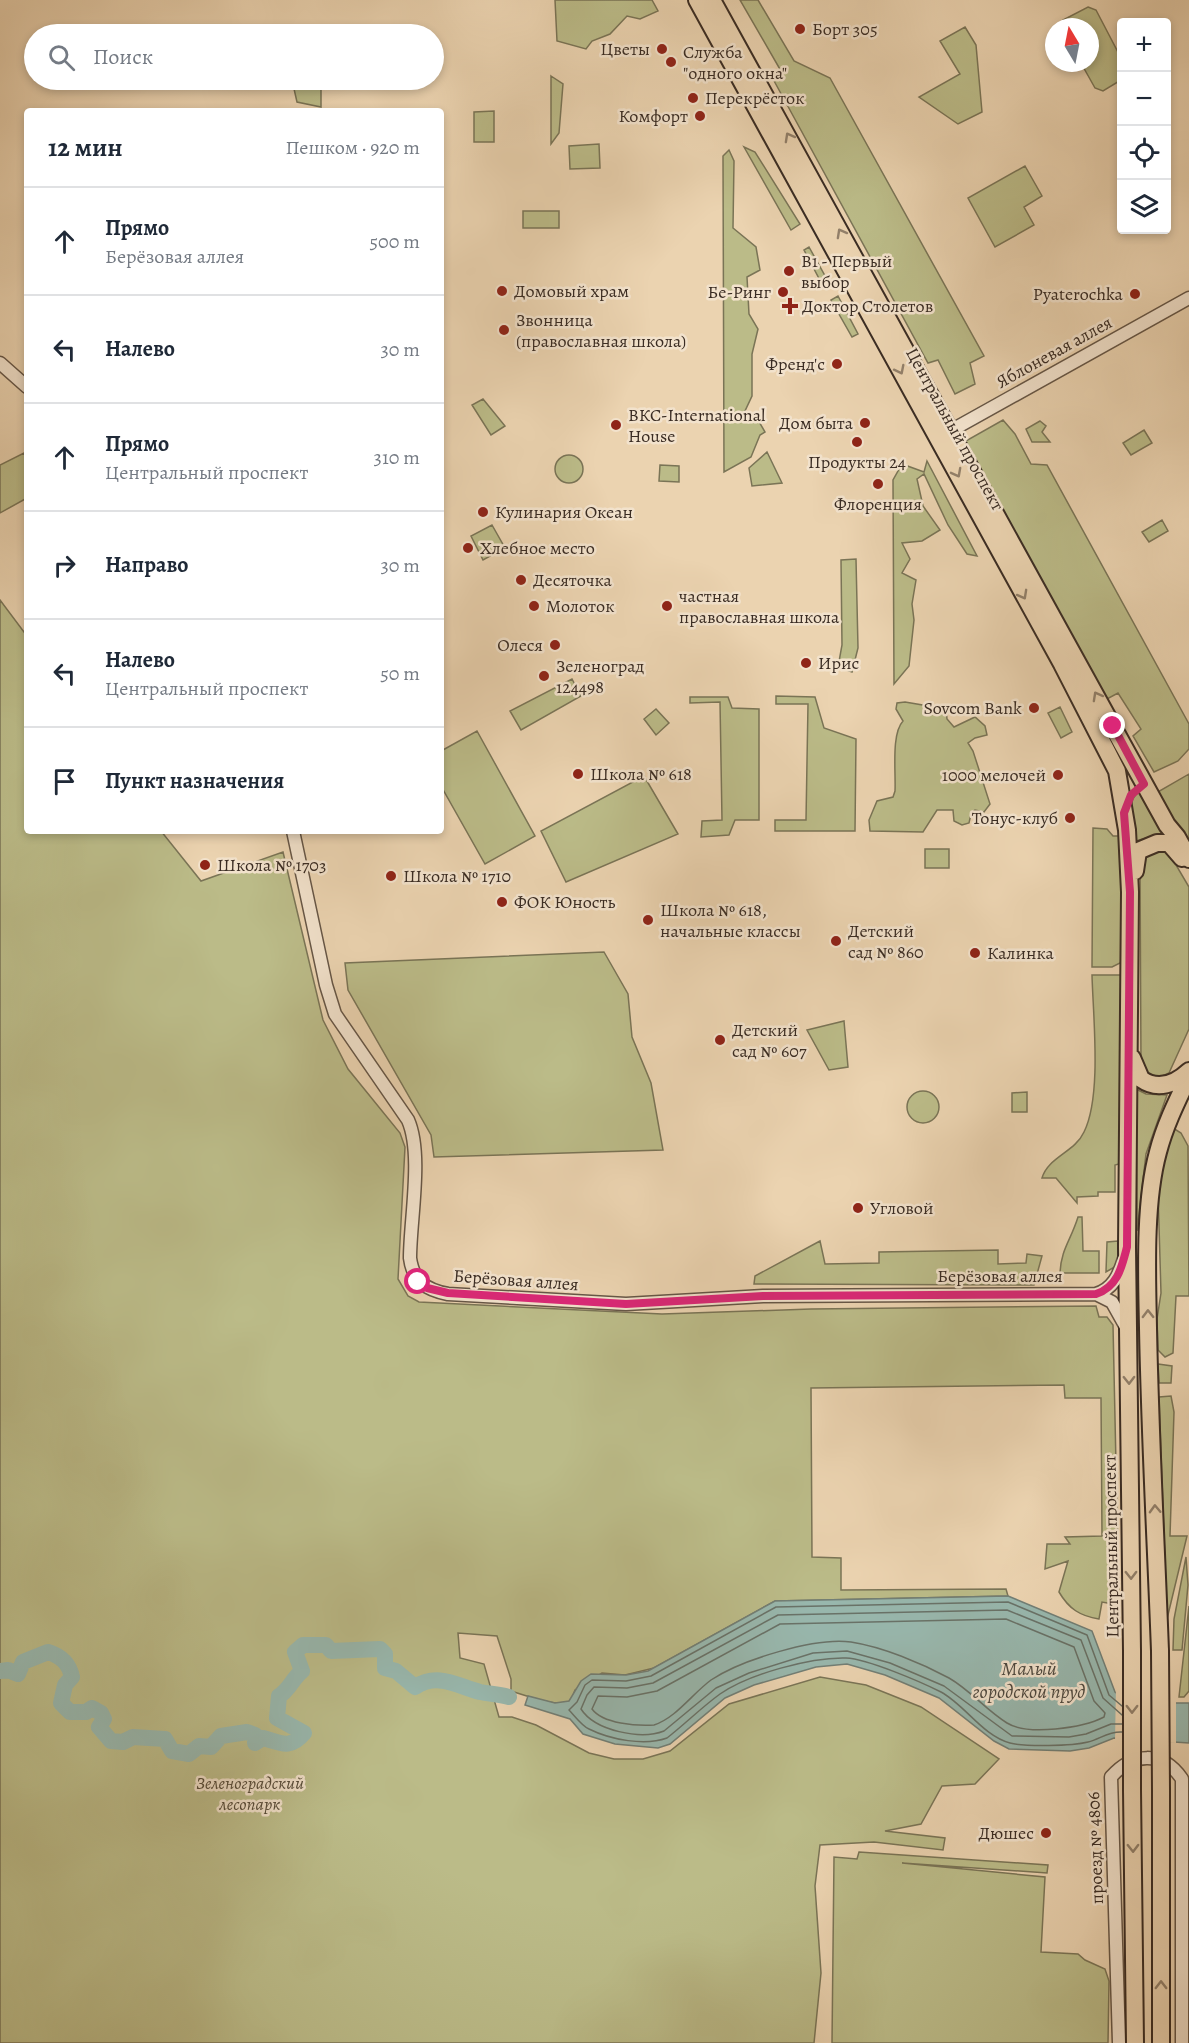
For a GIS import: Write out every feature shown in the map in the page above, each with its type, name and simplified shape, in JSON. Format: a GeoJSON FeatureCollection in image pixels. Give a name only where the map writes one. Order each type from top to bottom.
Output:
{"type":"FeatureCollection","features":[{"type":"Feature","properties":{"kind":"main road","name":"Центральный проспект"},"geometry":{"type":"LineString","coordinates":[[697,0],[881,319]]}},
{"type":"Feature","properties":{"kind":"main road","name":"Центральный проспект"},"geometry":{"type":"LineString","coordinates":[[712,0],[988,516],[1112,760],[1119,779],[1130,892],[1127,1247],[1135,2043]]}},
{"type":"Feature","properties":{"kind":"main road","name":"Центральный проспект"},"geometry":{"type":"LineString","coordinates":[[988,516],[1189,859]]}},
{"type":"Feature","properties":{"kind":"main road"},"geometry":{"type":"LineString","coordinates":[[1124,813],[1131,795],[1144,784]]}},
{"type":"Feature","properties":{"kind":"main road","name":"Центральный проспект"},"geometry":{"type":"LineString","coordinates":[[1130,892],[1138,851],[1146,846],[1169,843],[1179,852],[1189,869]]}},
{"type":"Feature","properties":{"kind":"main road","name":"Центральный проспект"},"geometry":{"type":"LineString","coordinates":[[1129,1048],[1137,1072],[1148,1084],[1165,1085],[1189,1071]]}},
{"type":"Feature","properties":{"kind":"main road"},"geometry":{"type":"LineString","coordinates":[[1161,2043],[1160,1651],[1148,1336],[1151,1194],[1157,1154],[1170,1115],[1189,1076]]}},
{"type":"Feature","properties":{"kind":"street","name":"Яблоневая аллея"},"geometry":{"type":"LineString","coordinates":[[944,435],[1189,298]]}},
{"type":"Feature","properties":{"kind":"street"},"geometry":{"type":"LineString","coordinates":[[0,363],[24,384]]}},
{"type":"Feature","properties":{"kind":"street","name":"Берёзовая аллея"},"geometry":{"type":"LineString","coordinates":[[294,834],[334,1014],[414,1132],[415,1158],[410,1258],[413,1273],[427,1288],[459,1294],[626,1304],[763,1296],[1096,1294]]}},
{"type":"Feature","properties":{"kind":"street"},"geometry":{"type":"LineString","coordinates":[[1096,1294],[1110,1287],[1116,1280],[1127,1247]]}},
{"type":"Feature","properties":{"kind":"street"},"geometry":{"type":"LineString","coordinates":[[1096,1294],[1112,1302],[1118,1309],[1129,1341]]}},
{"type":"Feature","properties":{"kind":"street","name":"проезд № 4806"},"geometry":{"type":"LineString","coordinates":[[1119,2043],[1111,1777],[1123,1764],[1145,1758],[1164,1762],[1182,1779],[1185,1892],[1182,2043]]}},
{"type":"Feature","properties":{"kind":"green space"},"geometry":{"type":"Polygon","coordinates":[[[555,0],[652,0],[658,11],[640,19],[627,16],[610,34],[592,41],[586,49],[557,41],[555,0]]]}},
{"type":"Feature","properties":{"kind":"green space"},"geometry":{"type":"Polygon","coordinates":[[[740,0],[758,0],[794,61],[830,78],[984,356],[970,363],[975,384],[955,394],[938,360],[928,363],[773,79],[781,71],[740,0]]]}},
{"type":"Feature","properties":{"kind":"green space"},"geometry":{"type":"Polygon","coordinates":[[[1088,7],[1096,10],[1117,50],[1117,82],[1103,91],[1095,88],[1086,72],[1099,72],[1099,18],[1067,18],[1088,7]]]}},
{"type":"Feature","properties":{"kind":"green space"},"geometry":{"type":"Polygon","coordinates":[[[965,27],[976,45],[982,112],[958,124],[919,97],[960,74],[940,41],[965,27]]]}},
{"type":"Feature","properties":{"kind":"green space"},"geometry":{"type":"Polygon","coordinates":[[[551,76],[563,84],[559,133],[551,144],[551,76]]]}},
{"type":"Feature","properties":{"kind":"green space"},"geometry":{"type":"Polygon","coordinates":[[[294,90],[321,90],[321,107],[297,102],[294,90]]]}},
{"type":"Feature","properties":{"kind":"green space"},"geometry":{"type":"Polygon","coordinates":[[[494,111],[494,142],[474,142],[474,112],[494,111]]]}},
{"type":"Feature","properties":{"kind":"green space"},"geometry":{"type":"Polygon","coordinates":[[[599,144],[600,168],[570,169],[569,146],[599,144]]]}},
{"type":"Feature","properties":{"kind":"green space"},"geometry":{"type":"Polygon","coordinates":[[[744,147],[755,152],[800,224],[791,230],[744,147]]]}},
{"type":"Feature","properties":{"kind":"green space"},"geometry":{"type":"Polygon","coordinates":[[[729,150],[734,161],[733,228],[756,247],[760,270],[747,277],[749,314],[758,329],[752,354],[752,396],[745,411],[749,416],[754,413],[765,432],[760,435],[751,457],[724,472],[723,156],[729,150]]]}},
{"type":"Feature","properties":{"kind":"green space"},"geometry":{"type":"Polygon","coordinates":[[[1025,166],[1042,196],[1024,207],[1034,225],[995,247],[968,198],[1025,166]]]}},
{"type":"Feature","properties":{"kind":"green space"},"geometry":{"type":"Polygon","coordinates":[[[523,211],[559,211],[559,228],[523,228],[523,211]]]}},
{"type":"Feature","properties":{"kind":"green space"},"geometry":{"type":"Polygon","coordinates":[[[809,247],[829,283],[823,286],[804,250],[809,247]]]}},
{"type":"Feature","properties":{"kind":"green space"},"geometry":{"type":"Polygon","coordinates":[[[838,296],[858,334],[852,337],[831,300],[838,296]]]}},
{"type":"Feature","properties":{"kind":"green space"},"geometry":{"type":"Polygon","coordinates":[[[483,399],[505,426],[491,435],[472,405],[483,399]]]}},
{"type":"Feature","properties":{"kind":"green space"},"geometry":{"type":"Polygon","coordinates":[[[1003,420],[1015,434],[1031,464],[1047,465],[1189,724],[1189,749],[1178,761],[1154,772],[1133,736],[1141,729],[1118,693],[1107,699],[964,442],[1003,420]]]}},
{"type":"Feature","properties":{"kind":"green space"},"geometry":{"type":"Polygon","coordinates":[[[1040,421],[1046,426],[1042,432],[1050,442],[1032,442],[1026,429],[1040,421]]]}},
{"type":"Feature","properties":{"kind":"green space"},"geometry":{"type":"Polygon","coordinates":[[[1144,430],[1152,443],[1131,455],[1123,443],[1144,430]]]}},
{"type":"Feature","properties":{"kind":"green space"},"geometry":{"type":"Polygon","coordinates":[[[767,452],[782,483],[752,486],[749,468],[767,452]]]}},
{"type":"Feature","properties":{"kind":"green space"},"geometry":{"type":"Polygon","coordinates":[[[24,453],[24,500],[0,513],[0,465],[24,453]]]}},
{"type":"Feature","properties":{"kind":"green space"},"geometry":{"type":"Polygon","coordinates":[[[569,455],[579,459],[583,469],[579,479],[569,483],[559,479],[555,469],[559,459],[569,455]]]}},
{"type":"Feature","properties":{"kind":"green space"},"geometry":{"type":"Polygon","coordinates":[[[927,461],[977,556],[967,554],[948,525],[924,474],[917,479],[923,506],[940,530],[922,541],[902,543],[910,559],[902,573],[916,580],[912,604],[914,620],[909,666],[894,684],[893,480],[902,464],[924,472],[927,461]]]}},
{"type":"Feature","properties":{"kind":"green space"},"geometry":{"type":"Polygon","coordinates":[[[660,465],[679,466],[679,482],[659,481],[660,465]]]}},
{"type":"Feature","properties":{"kind":"green space"},"geometry":{"type":"Polygon","coordinates":[[[1162,520],[1168,531],[1149,542],[1142,532],[1162,520]]]}},
{"type":"Feature","properties":{"kind":"green space"},"geometry":{"type":"Polygon","coordinates":[[[492,525],[505,548],[483,560],[471,536],[492,525]]]}},
{"type":"Feature","properties":{"kind":"green space"},"geometry":{"type":"Polygon","coordinates":[[[856,559],[858,648],[852,672],[838,667],[842,645],[841,560],[856,559]]]}},
{"type":"Feature","properties":{"kind":"green space","name":"Зеленоградский лесопарк"},"geometry":{"type":"Polygon","coordinates":[[[0,600],[24,632],[24,834],[163,834],[201,881],[283,852],[323,1020],[348,1069],[400,1133],[405,1147],[398,1279],[408,1296],[419,1302],[662,1314],[811,1309],[1096,1306],[1099,1317],[1107,1317],[1113,1325],[1119,1605],[1102,1602],[1099,1619],[1086,1616],[1067,1603],[1059,1592],[1068,1561],[1045,1569],[1047,1544],[1070,1544],[1065,1537],[1102,1536],[1101,1398],[1065,1398],[1064,1385],[811,1388],[812,1557],[841,1558],[841,1590],[1006,1589],[1008,1596],[775,1601],[654,1668],[625,1675],[602,1673],[575,1690],[571,1700],[563,1703],[540,1700],[511,1691],[511,1679],[497,1636],[458,1633],[460,1658],[484,1664],[499,1717],[512,1717],[536,1725],[589,1753],[614,1759],[643,1759],[670,1751],[729,1704],[820,1677],[866,1685],[921,1707],[999,1759],[975,1784],[942,1786],[921,1824],[885,1831],[945,1838],[943,1850],[874,1842],[820,1845],[815,1886],[821,1973],[814,2043],[0,2043],[0,600]]]}},
{"type":"Feature","properties":{"kind":"green space"},"geometry":{"type":"Polygon","coordinates":[[[572,679],[581,696],[521,730],[510,711],[572,679]]]}},
{"type":"Feature","properties":{"kind":"green space"},"geometry":{"type":"Polygon","coordinates":[[[776,696],[815,697],[824,728],[856,739],[855,831],[775,831],[775,820],[806,820],[808,704],[776,704],[776,696]]]}},
{"type":"Feature","properties":{"kind":"green space"},"geometry":{"type":"Polygon","coordinates":[[[690,697],[728,697],[732,708],[759,709],[759,820],[735,820],[729,835],[701,837],[702,821],[722,820],[720,702],[690,703],[690,697]]]}},
{"type":"Feature","properties":{"kind":"green space"},"geometry":{"type":"Polygon","coordinates":[[[905,702],[946,709],[947,719],[954,727],[975,717],[985,726],[987,735],[975,738],[968,743],[973,751],[990,804],[984,812],[975,810],[971,814],[969,823],[962,825],[954,821],[953,810],[937,810],[923,832],[870,831],[869,820],[877,801],[893,797],[895,791],[895,744],[899,727],[903,721],[896,709],[897,703],[905,702]]]}},
{"type":"Feature","properties":{"kind":"green space"},"geometry":{"type":"Polygon","coordinates":[[[1060,707],[1072,732],[1061,738],[1048,713],[1060,707]]]}},
{"type":"Feature","properties":{"kind":"green space"},"geometry":{"type":"Polygon","coordinates":[[[656,709],[669,723],[656,735],[644,719],[656,709]]]}},
{"type":"Feature","properties":{"kind":"green space"},"geometry":{"type":"Polygon","coordinates":[[[477,731],[535,836],[485,864],[444,791],[444,749],[477,731]]]}},
{"type":"Feature","properties":{"kind":"green space"},"geometry":{"type":"Polygon","coordinates":[[[1189,774],[1189,844],[1156,793],[1189,774]]]}},
{"type":"Feature","properties":{"kind":"green space"},"geometry":{"type":"Polygon","coordinates":[[[644,776],[678,834],[566,882],[541,831],[644,776]]]}},
{"type":"Feature","properties":{"kind":"green space"},"geometry":{"type":"Polygon","coordinates":[[[1139,792],[1163,833],[1136,841],[1131,808],[1134,796],[1139,792]]]}},
{"type":"Feature","properties":{"kind":"green space"},"geometry":{"type":"Polygon","coordinates":[[[1093,828],[1107,829],[1113,836],[1121,836],[1122,962],[1112,967],[1092,967],[1093,828]]]}},
{"type":"Feature","properties":{"kind":"green space"},"geometry":{"type":"Polygon","coordinates":[[[1163,848],[1169,853],[1189,887],[1189,1029],[1169,1073],[1158,1078],[1151,1077],[1141,1067],[1140,862],[1146,852],[1163,848]]]}},
{"type":"Feature","properties":{"kind":"green space"},"geometry":{"type":"Polygon","coordinates":[[[925,849],[949,849],[949,868],[925,868],[925,849]]]}},
{"type":"Feature","properties":{"kind":"green space"},"geometry":{"type":"Polygon","coordinates":[[[604,952],[628,994],[632,1037],[651,1083],[663,1150],[434,1157],[431,1135],[348,990],[345,963],[604,952]]]}},
{"type":"Feature","properties":{"kind":"green space"},"geometry":{"type":"Polygon","coordinates":[[[1092,975],[1121,975],[1121,1147],[1119,1164],[1115,1165],[1115,1192],[1098,1192],[1098,1196],[1077,1197],[1077,1203],[1056,1178],[1042,1178],[1050,1165],[1080,1139],[1090,1117],[1095,1077],[1092,975]]]}},
{"type":"Feature","properties":{"kind":"green space"},"geometry":{"type":"Polygon","coordinates":[[[844,1021],[848,1067],[829,1070],[807,1030],[844,1021]]]}},
{"type":"Feature","properties":{"kind":"green space"},"geometry":{"type":"Polygon","coordinates":[[[1136,1089],[1146,1094],[1167,1095],[1146,1154],[1137,1231],[1136,1089]]]}},
{"type":"Feature","properties":{"kind":"green space"},"geometry":{"type":"Polygon","coordinates":[[[923,1091],[934,1096],[939,1107],[934,1118],[923,1123],[912,1118],[907,1107],[912,1096],[923,1091]]]}},
{"type":"Feature","properties":{"kind":"green space"},"geometry":{"type":"Polygon","coordinates":[[[1027,1092],[1027,1112],[1012,1112],[1012,1093],[1027,1092]]]}},
{"type":"Feature","properties":{"kind":"green space"},"geometry":{"type":"Polygon","coordinates":[[[1173,1128],[1181,1133],[1188,1146],[1189,1296],[1176,1296],[1173,1353],[1165,1357],[1158,1350],[1157,1319],[1161,1293],[1158,1192],[1163,1159],[1173,1128]]]}},
{"type":"Feature","properties":{"kind":"green space"},"geometry":{"type":"Polygon","coordinates":[[[1078,1217],[1082,1217],[1083,1251],[1099,1251],[1099,1273],[1060,1273],[1064,1251],[1078,1217]]]}},
{"type":"Feature","properties":{"kind":"green space"},"geometry":{"type":"Polygon","coordinates":[[[820,1241],[825,1264],[879,1263],[879,1252],[998,1250],[998,1264],[1026,1263],[1027,1254],[1042,1256],[1034,1285],[754,1284],[755,1276],[820,1241]]]}},
{"type":"Feature","properties":{"kind":"green space"},"geometry":{"type":"Polygon","coordinates":[[[1118,1241],[1118,1265],[1106,1272],[1107,1242],[1118,1241]]]}},
{"type":"Feature","properties":{"kind":"green space"},"geometry":{"type":"Polygon","coordinates":[[[1158,1364],[1172,1366],[1171,1383],[1159,1383],[1158,1364]]]}},
{"type":"Feature","properties":{"kind":"green space"},"geometry":{"type":"Polygon","coordinates":[[[1171,1396],[1174,1412],[1170,1536],[1187,1536],[1167,1619],[1159,1397],[1171,1396]]]}},
{"type":"Feature","properties":{"kind":"green space"},"geometry":{"type":"Polygon","coordinates":[[[1186,1557],[1188,1585],[1182,1650],[1173,1650],[1174,1619],[1186,1557]]]}},
{"type":"Feature","properties":{"kind":"green space"},"geometry":{"type":"Polygon","coordinates":[[[1189,1606],[1189,1691],[1184,1697],[1179,1697],[1189,1606]]]}},
{"type":"Feature","properties":{"kind":"green space"},"geometry":{"type":"Polygon","coordinates":[[[859,1852],[1048,1865],[1047,1873],[902,1863],[1045,1877],[1041,1952],[1078,1954],[1085,1960],[1105,1969],[1109,1981],[1108,2043],[832,2043],[834,1857],[857,1859],[859,1852]]]}},
{"type":"Feature","properties":{"kind":"water","name":"Малый городской пруд"},"geometry":{"type":"Polygon","coordinates":[[[1008,1596],[1092,1631],[1115,1692],[1129,1703],[1189,1703],[1189,1743],[1114,1738],[1089,1748],[1070,1751],[1009,1749],[994,1741],[939,1698],[885,1675],[847,1664],[816,1667],[754,1685],[725,1698],[670,1744],[658,1748],[615,1744],[583,1734],[570,1719],[525,1705],[528,1696],[555,1703],[569,1701],[581,1681],[591,1674],[626,1675],[648,1671],[775,1601],[1008,1596]]]}},
{"type":"Feature","properties":{"kind":"pier"},"geometry":{"type":"Polygon","coordinates":[[[1116,1686],[1117,1691],[1130,1700],[1176,1700],[1176,1743],[1115,1741],[1116,1686]]]}},
{"type":"Feature","properties":{"kind":"waterway"},"geometry":{"type":"LineString","coordinates":[[0,1671],[8,1670],[18,1674],[23,1662],[48,1652],[53,1654],[61,1658],[71,1672],[72,1677],[65,1685],[61,1703],[70,1712],[86,1712],[92,1708],[101,1713],[104,1719],[99,1727],[111,1741],[123,1742],[133,1737],[165,1739],[172,1751],[189,1754],[199,1746],[211,1747],[221,1736],[247,1732],[255,1735],[255,1743],[263,1738],[285,1744],[299,1738],[304,1733],[277,1718],[279,1696],[302,1671],[295,1652],[303,1645],[326,1645],[331,1651],[380,1649],[385,1654],[385,1668],[396,1671],[415,1687],[440,1680],[480,1692],[509,1697]]}},
{"type":"Feature","properties":{"kind":"place","name":"Борт 305"},"geometry":{"type":"Point","coordinates":[800,29]}},
{"type":"Feature","properties":{"kind":"place","name":"Цветы"},"geometry":{"type":"Point","coordinates":[662,49]}},
{"type":"Feature","properties":{"kind":"place","name":"Служба \"одного окна\""},"geometry":{"type":"Point","coordinates":[671,62]}},
{"type":"Feature","properties":{"kind":"place","name":"Перекрёсток"},"geometry":{"type":"Point","coordinates":[693,98]}},
{"type":"Feature","properties":{"kind":"place","name":"Комфорт"},"geometry":{"type":"Point","coordinates":[700,116]}},
{"type":"Feature","properties":{"kind":"place","name":"В1 - Первый выбор"},"geometry":{"type":"Point","coordinates":[789,271]}},
{"type":"Feature","properties":{"kind":"place","name":"Домовый храм"},"geometry":{"type":"Point","coordinates":[502,291]}},
{"type":"Feature","properties":{"kind":"place","name":"Бе-Ринг"},"geometry":{"type":"Point","coordinates":[783,292]}},
{"type":"Feature","properties":{"kind":"place","name":"Pyaterochka"},"geometry":{"type":"Point","coordinates":[1135,294]}},
{"type":"Feature","properties":{"kind":"place","name":"Доктор Столетов"},"geometry":{"type":"Point","coordinates":[790,306]}},
{"type":"Feature","properties":{"kind":"place","name":"Звонница (православная школа)"},"geometry":{"type":"Point","coordinates":[504,330]}},
{"type":"Feature","properties":{"kind":"place","name":"Френд'с"},"geometry":{"type":"Point","coordinates":[837,364]}},
{"type":"Feature","properties":{"kind":"place","name":"Дом быта"},"geometry":{"type":"Point","coordinates":[865,423]}},
{"type":"Feature","properties":{"kind":"place","name":"ВКС-International House"},"geometry":{"type":"Point","coordinates":[616,425]}},
{"type":"Feature","properties":{"kind":"place","name":"Продукты 24"},"geometry":{"type":"Point","coordinates":[857,442]}},
{"type":"Feature","properties":{"kind":"place","name":"Флоренция"},"geometry":{"type":"Point","coordinates":[878,484]}},
{"type":"Feature","properties":{"kind":"place","name":"Кулинария Океан"},"geometry":{"type":"Point","coordinates":[483,512]}},
{"type":"Feature","properties":{"kind":"place","name":"Хлебное место"},"geometry":{"type":"Point","coordinates":[468,548]}},
{"type":"Feature","properties":{"kind":"place","name":"Десяточка"},"geometry":{"type":"Point","coordinates":[521,580]}},
{"type":"Feature","properties":{"kind":"place","name":"Молоток"},"geometry":{"type":"Point","coordinates":[534,606]}},
{"type":"Feature","properties":{"kind":"place","name":"частная православная школа"},"geometry":{"type":"Point","coordinates":[667,606]}},
{"type":"Feature","properties":{"kind":"place","name":"Олеся"},"geometry":{"type":"Point","coordinates":[555,645]}},
{"type":"Feature","properties":{"kind":"place","name":"Ирис"},"geometry":{"type":"Point","coordinates":[806,663]}},
{"type":"Feature","properties":{"kind":"place","name":"Зеленоград 124498"},"geometry":{"type":"Point","coordinates":[544,676]}},
{"type":"Feature","properties":{"kind":"place","name":"Sovcom Bank"},"geometry":{"type":"Point","coordinates":[1034,708]}},
{"type":"Feature","properties":{"kind":"place","name":"Школа № 618"},"geometry":{"type":"Point","coordinates":[578,774]}},
{"type":"Feature","properties":{"kind":"place","name":"1000 мелочей"},"geometry":{"type":"Point","coordinates":[1058,775]}},
{"type":"Feature","properties":{"kind":"place","name":"Тонус-клуб"},"geometry":{"type":"Point","coordinates":[1070,818]}},
{"type":"Feature","properties":{"kind":"place","name":"Школа № 1703"},"geometry":{"type":"Point","coordinates":[205,865]}},
{"type":"Feature","properties":{"kind":"place","name":"Школа № 1710"},"geometry":{"type":"Point","coordinates":[391,876]}},
{"type":"Feature","properties":{"kind":"place","name":"ФОК Юность"},"geometry":{"type":"Point","coordinates":[502,902]}},
{"type":"Feature","properties":{"kind":"place","name":"Школа № 618, начальные классы"},"geometry":{"type":"Point","coordinates":[648,920]}},
{"type":"Feature","properties":{"kind":"place","name":"Детский сад № 860"},"geometry":{"type":"Point","coordinates":[836,941]}},
{"type":"Feature","properties":{"kind":"place","name":"Калинка"},"geometry":{"type":"Point","coordinates":[975,953]}},
{"type":"Feature","properties":{"kind":"place","name":"Детский сад № 607"},"geometry":{"type":"Point","coordinates":[720,1040]}},
{"type":"Feature","properties":{"kind":"place","name":"Угловой"},"geometry":{"type":"Point","coordinates":[858,1208]}},
{"type":"Feature","properties":{"kind":"place","name":"Дюшес"},"geometry":{"type":"Point","coordinates":[1046,1833]}},
{"type":"Feature","properties":{"kind":"route"},"geometry":{"type":"LineString","coordinates":[[418,1282],[437,1292],[538,1301],[626,1304],[668,1304],[763,1296],[1096,1294],[1110,1287],[1120,1272],[1127,1247],[1131,972],[1130,892],[1124,813],[1128,799],[1144,784],[1113,726]]}}]}
